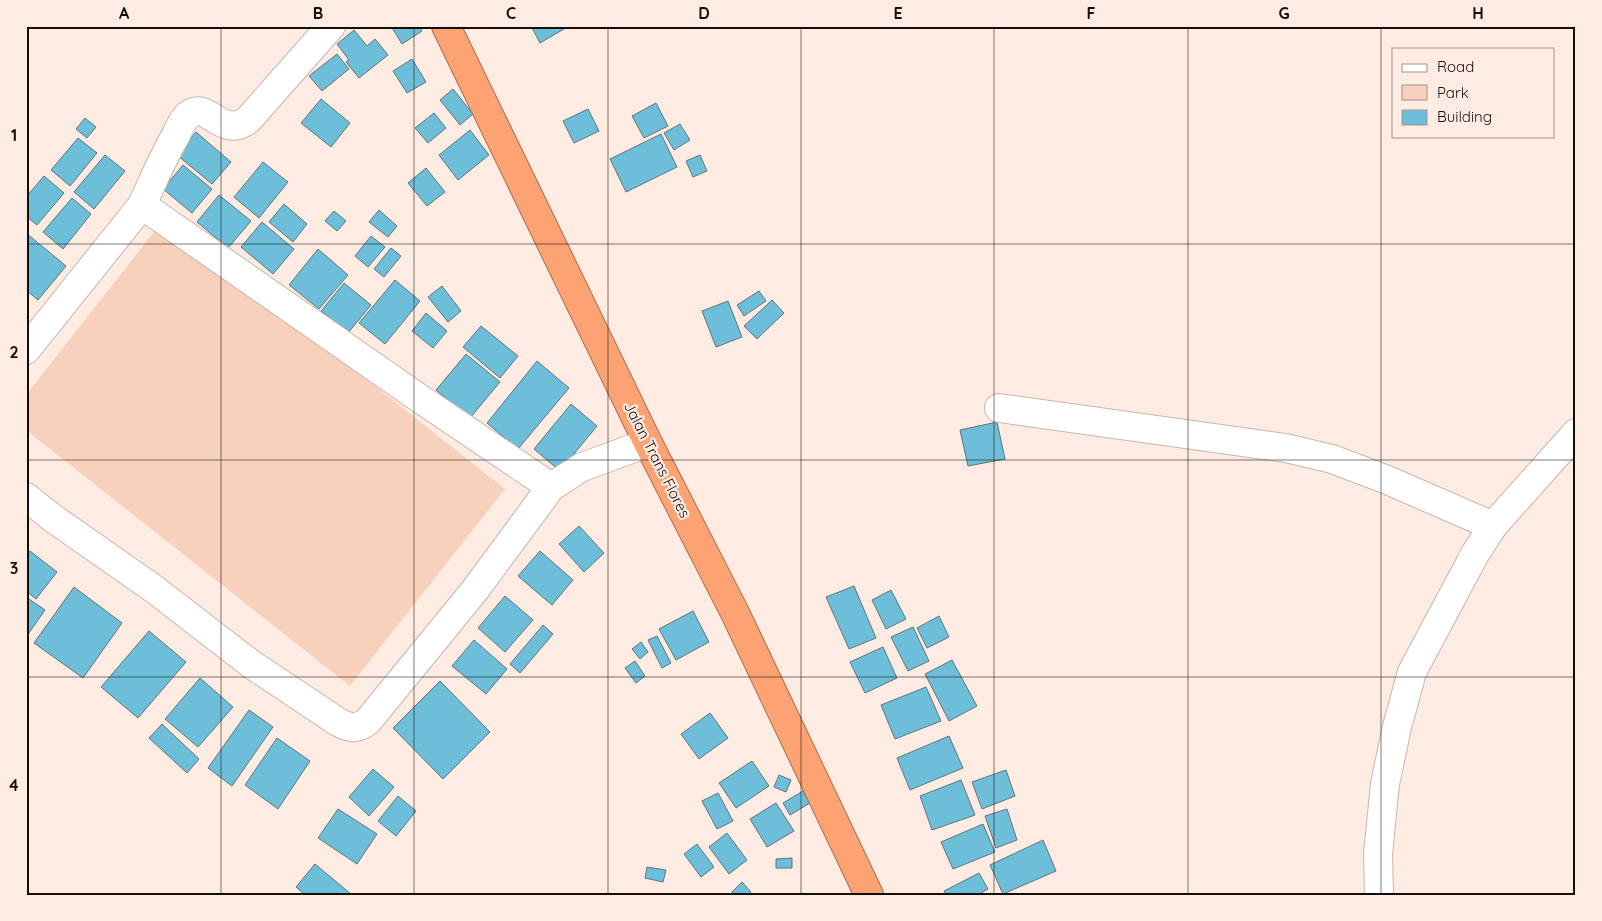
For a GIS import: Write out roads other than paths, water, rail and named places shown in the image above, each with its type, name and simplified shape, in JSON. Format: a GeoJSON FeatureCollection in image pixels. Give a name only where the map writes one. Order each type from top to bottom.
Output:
{"type":"FeatureCollection","features":[{"type":"Feature","properties":{"kind":"highway","name":"Jalan Trans Flores"},"geometry":{"type":"LineString","coordinates":[[446,26],[648,443],[735,613],[869,895]]}},
{"type":"Feature","properties":{"kind":"street"},"geometry":{"type":"LineString","coordinates":[[26,350],[142,205],[166,151],[189,115],[198,111],[204,112],[228,126],[242,125],[331,26]]}},
{"type":"Feature","properties":{"kind":"street"},"geometry":{"type":"LineString","coordinates":[[142,205],[411,393],[551,487]]}},
{"type":"Feature","properties":{"kind":"street"},"geometry":{"type":"LineString","coordinates":[[999,408],[1286,448],[1332,459],[1385,479],[1493,526]]}},
{"type":"Feature","properties":{"kind":"street"},"geometry":{"type":"LineString","coordinates":[[1379,895],[1378,854],[1385,784],[1397,727],[1412,672],[1474,554],[1493,526],[1576,433]]}},
{"type":"Feature","properties":{"kind":"street"},"geometry":{"type":"LineString","coordinates":[[26,497],[54,519],[154,589],[250,664],[338,722],[355,728],[362,726],[368,721],[475,590],[551,487],[582,467],[648,443]]}}]}
